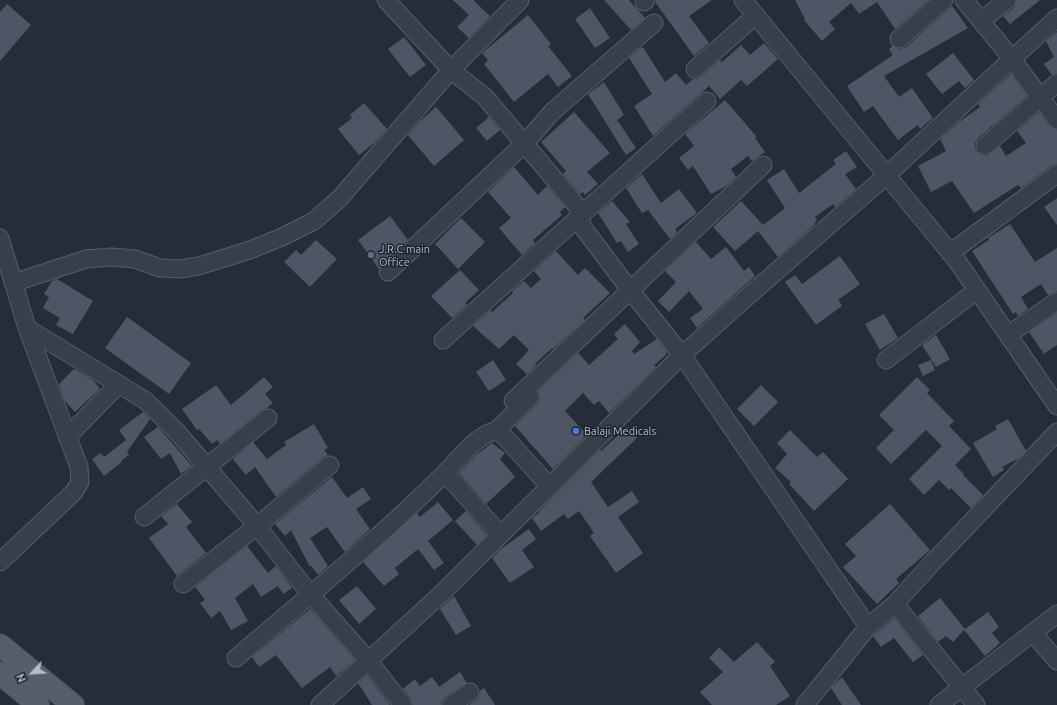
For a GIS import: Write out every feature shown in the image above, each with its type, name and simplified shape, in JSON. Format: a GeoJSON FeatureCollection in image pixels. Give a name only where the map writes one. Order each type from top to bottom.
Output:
{"type":"FeatureCollection","features":[{"type":"Feature","properties":{"kind":"main road"},"geometry":{"type":"LineString","coordinates":[[0,644],[73,705]]}},
{"type":"Feature","properties":{"kind":"main road"},"geometry":{"type":"LineString","coordinates":[[0,673],[38,705]]}},
{"type":"Feature","properties":{"kind":"main road"},"geometry":{"type":"LineString","coordinates":[[0,688],[21,705]]}},
{"type":"Feature","properties":{"kind":"street"},"geometry":{"type":"LineString","coordinates":[[13,283],[86,259],[111,257],[135,259],[160,268],[180,269],[199,266],[250,250],[282,237],[314,221],[339,199],[451,70],[520,0]]}},
{"type":"Feature","properties":{"kind":"street"},"geometry":{"type":"LineString","coordinates":[[899,39],[944,0]]}},
{"type":"Feature","properties":{"kind":"street"},"geometry":{"type":"LineString","coordinates":[[964,0],[1012,59],[1057,120]]}},
{"type":"Feature","properties":{"kind":"street"},"geometry":{"type":"LineString","coordinates":[[981,21],[1007,0]]}},
{"type":"Feature","properties":{"kind":"street"},"geometry":{"type":"LineString","coordinates":[[392,2],[451,70],[485,97],[526,145],[582,219],[628,295],[682,355],[868,627]]}},
{"type":"Feature","properties":{"kind":"street"},"geometry":{"type":"LineString","coordinates":[[695,69],[752,6],[950,253],[1057,406]]}},
{"type":"Feature","properties":{"kind":"street"},"geometry":{"type":"LineString","coordinates":[[320,705],[439,596],[682,355],[887,175],[1057,18]]}},
{"type":"Feature","properties":{"kind":"street"},"geometry":{"type":"LineString","coordinates":[[391,275],[526,145],[552,112],[654,23]]}},
{"type":"Feature","properties":{"kind":"street"},"geometry":{"type":"LineString","coordinates":[[985,146],[1057,84]]}},
{"type":"Feature","properties":{"kind":"street"},"geometry":{"type":"LineString","coordinates":[[446,344],[707,101]]}},
{"type":"Feature","properties":{"kind":"street"},"geometry":{"type":"LineString","coordinates":[[513,401],[628,295],[762,165]]}},
{"type":"Feature","properties":{"kind":"street"},"geometry":{"type":"LineString","coordinates":[[950,253],[1057,174]]}},
{"type":"Feature","properties":{"kind":"street"},"geometry":{"type":"LineString","coordinates":[[0,238],[27,328],[79,467],[80,482],[74,492],[0,562]]}},
{"type":"Feature","properties":{"kind":"street"},"geometry":{"type":"LineString","coordinates":[[886,360],[977,290]]}},
{"type":"Feature","properties":{"kind":"street"},"geometry":{"type":"LineString","coordinates":[[236,658],[393,522],[481,437],[489,432],[496,431],[628,295]]}},
{"type":"Feature","properties":{"kind":"street"},"geometry":{"type":"LineString","coordinates":[[1008,335],[1057,301]]}},
{"type":"Feature","properties":{"kind":"street"},"geometry":{"type":"LineString","coordinates":[[27,328],[146,401],[178,432],[257,526],[310,594],[368,660],[403,705]]}},
{"type":"Feature","properties":{"kind":"street"},"geometry":{"type":"LineString","coordinates":[[67,437],[118,384]]}},
{"type":"Feature","properties":{"kind":"street"},"geometry":{"type":"LineString","coordinates":[[144,517],[268,418]]}},
{"type":"Feature","properties":{"kind":"street"},"geometry":{"type":"LineString","coordinates":[[496,431],[503,435],[549,486]]}},
{"type":"Feature","properties":{"kind":"street"},"geometry":{"type":"LineString","coordinates":[[805,705],[868,627],[895,604],[1057,432]]}},
{"type":"Feature","properties":{"kind":"street"},"geometry":{"type":"LineString","coordinates":[[183,584],[257,526],[330,465]]}},
{"type":"Feature","properties":{"kind":"street"},"geometry":{"type":"LineString","coordinates":[[445,473],[500,534]]}},
{"type":"Feature","properties":{"kind":"street"},"geometry":{"type":"LineString","coordinates":[[895,604],[976,705]]}},
{"type":"Feature","properties":{"kind":"street"},"geometry":{"type":"LineString","coordinates":[[939,705],[1057,614]]}},
{"type":"Feature","properties":{"kind":"street"},"geometry":{"type":"LineString","coordinates":[[1033,633],[1057,661]]}},
{"type":"Feature","properties":{"kind":"street"},"geometry":{"type":"LineString","coordinates":[[451,705],[470,692]]}},
{"type":"Feature","properties":{"kind":"building"},"geometry":{"type":"Polygon","coordinates":[[[453,0],[473,0],[490,16],[469,38],[457,27],[469,15],[453,0]]]}},
{"type":"Feature","properties":{"kind":"building"},"geometry":{"type":"Polygon","coordinates":[[[604,0],[629,0],[645,18],[631,30],[604,0]]]}},
{"type":"Feature","properties":{"kind":"building"},"geometry":{"type":"Polygon","coordinates":[[[656,0],[712,0],[689,16],[709,43],[694,56],[656,3],[656,0]]]}},
{"type":"Feature","properties":{"kind":"building"},"geometry":{"type":"Polygon","coordinates":[[[795,0],[929,0],[895,29],[877,2],[859,14],[851,3],[829,22],[835,29],[822,41],[804,20],[805,19],[795,0]]]}},
{"type":"Feature","properties":{"kind":"building"},"geometry":{"type":"Polygon","coordinates":[[[1017,0],[1040,0],[1010,24],[1003,16],[1014,8],[1017,0]]]}},
{"type":"Feature","properties":{"kind":"building"},"geometry":{"type":"Polygon","coordinates":[[[7,4],[31,25],[0,61],[0,12],[7,4]]]}},
{"type":"Feature","properties":{"kind":"building"},"geometry":{"type":"Polygon","coordinates":[[[952,6],[968,28],[884,76],[899,97],[912,88],[933,118],[920,129],[918,125],[898,140],[873,106],[864,112],[847,86],[893,55],[889,49],[893,46],[900,49],[906,47],[952,6]]]}},
{"type":"Feature","properties":{"kind":"building"},"geometry":{"type":"Polygon","coordinates":[[[590,8],[610,38],[595,48],[575,19],[590,8]]]}},
{"type":"Feature","properties":{"kind":"building"},"geometry":{"type":"Polygon","coordinates":[[[528,15],[551,44],[548,46],[572,76],[558,87],[548,74],[514,102],[484,64],[488,60],[482,53],[528,15]]]}},
{"type":"Feature","properties":{"kind":"building"},"geometry":{"type":"Polygon","coordinates":[[[1057,32],[1057,73],[1052,75],[1044,64],[1054,57],[1046,41],[1057,32]]]}},
{"type":"Feature","properties":{"kind":"building"},"geometry":{"type":"Polygon","coordinates":[[[404,37],[426,65],[410,77],[388,49],[404,37]]]}},
{"type":"Feature","properties":{"kind":"building"},"geometry":{"type":"Polygon","coordinates":[[[764,43],[778,59],[747,86],[741,80],[720,99],[709,86],[653,136],[634,106],[652,94],[629,58],[639,49],[643,47],[665,82],[676,73],[686,85],[693,79],[697,79],[702,76],[720,60],[722,62],[741,45],[750,55],[764,43]]]}},
{"type":"Feature","properties":{"kind":"building"},"geometry":{"type":"Polygon","coordinates":[[[953,53],[974,80],[965,88],[959,81],[942,94],[926,74],[953,53]]]}},
{"type":"Feature","properties":{"kind":"building"},"geometry":{"type":"Polygon","coordinates":[[[1011,74],[1027,96],[978,138],[975,143],[977,152],[981,155],[987,156],[1000,146],[1006,156],[1026,143],[1017,131],[1039,112],[1049,126],[1057,130],[1057,164],[1051,166],[1021,188],[1018,185],[974,213],[952,181],[931,192],[918,166],[946,151],[940,139],[959,122],[980,107],[978,104],[1011,74]]]}},
{"type":"Feature","properties":{"kind":"building"},"geometry":{"type":"Polygon","coordinates":[[[604,82],[624,115],[617,120],[636,148],[626,155],[588,94],[604,82]]]}},
{"type":"Feature","properties":{"kind":"building"},"geometry":{"type":"Polygon","coordinates":[[[725,100],[757,137],[755,138],[765,152],[752,161],[748,156],[731,169],[736,177],[726,186],[711,194],[693,166],[688,170],[679,158],[694,146],[685,134],[725,100]]]}},
{"type":"Feature","properties":{"kind":"building"},"geometry":{"type":"Polygon","coordinates":[[[364,103],[387,129],[374,143],[359,155],[338,129],[352,118],[350,115],[364,103]]]}},
{"type":"Feature","properties":{"kind":"building"},"geometry":{"type":"Polygon","coordinates":[[[436,107],[464,140],[434,166],[408,135],[420,121],[436,107]]]}},
{"type":"Feature","properties":{"kind":"building"},"geometry":{"type":"Polygon","coordinates":[[[574,112],[610,153],[587,172],[598,184],[585,195],[583,192],[580,194],[563,174],[566,171],[541,142],[574,112]]]}},
{"type":"Feature","properties":{"kind":"building"},"geometry":{"type":"Polygon","coordinates":[[[489,117],[500,130],[487,141],[476,128],[489,117]]]}},
{"type":"Feature","properties":{"kind":"building"},"geometry":{"type":"Polygon","coordinates":[[[846,151],[857,167],[845,174],[856,189],[835,207],[833,204],[815,217],[817,220],[813,226],[778,257],[758,231],[735,251],[713,227],[741,201],[763,225],[785,208],[767,180],[784,169],[799,193],[836,164],[833,160],[846,151]]]}},
{"type":"Feature","properties":{"kind":"building"},"geometry":{"type":"Polygon","coordinates":[[[514,167],[538,195],[547,186],[565,207],[560,212],[562,215],[533,240],[535,243],[522,255],[499,228],[511,218],[488,192],[514,167]]]}},
{"type":"Feature","properties":{"kind":"building"},"geometry":{"type":"Polygon","coordinates":[[[642,174],[661,203],[679,189],[697,213],[675,229],[677,232],[670,239],[648,210],[642,213],[626,188],[642,174]]]}},
{"type":"Feature","properties":{"kind":"building"},"geometry":{"type":"Polygon","coordinates":[[[1057,198],[1057,225],[1044,207],[1057,198]]]}},
{"type":"Feature","properties":{"kind":"building"},"geometry":{"type":"Polygon","coordinates":[[[612,201],[630,222],[626,224],[639,244],[628,252],[621,241],[617,243],[598,213],[612,201]]]}},
{"type":"Feature","properties":{"kind":"building"},"geometry":{"type":"Polygon","coordinates":[[[390,216],[408,240],[381,265],[379,269],[358,240],[390,216]]]}},
{"type":"Feature","properties":{"kind":"building"},"geometry":{"type":"Polygon","coordinates":[[[461,218],[485,242],[458,269],[435,244],[461,218]]]}},
{"type":"Feature","properties":{"kind":"building"},"geometry":{"type":"Polygon","coordinates":[[[1010,224],[1035,262],[1057,248],[1057,291],[1048,295],[1041,284],[1021,297],[1028,309],[1018,316],[1016,312],[1013,314],[972,251],[989,240],[988,238],[1010,224]]]}},
{"type":"Feature","properties":{"kind":"building"},"geometry":{"type":"Polygon","coordinates":[[[316,240],[337,259],[310,287],[284,262],[296,250],[301,255],[316,240]]]}},
{"type":"Feature","properties":{"kind":"building"},"geometry":{"type":"Polygon","coordinates":[[[696,242],[711,259],[726,247],[744,271],[749,267],[755,276],[697,328],[690,318],[703,309],[689,291],[669,312],[658,301],[676,282],[665,271],[696,242]]]}},
{"type":"Feature","properties":{"kind":"building"},"geometry":{"type":"Polygon","coordinates":[[[556,251],[578,275],[585,268],[610,293],[583,318],[585,320],[553,349],[552,348],[527,374],[516,364],[529,350],[514,335],[499,349],[473,326],[491,310],[492,312],[524,281],[531,288],[541,279],[534,271],[556,251]]]}},
{"type":"Feature","properties":{"kind":"building"},"geometry":{"type":"Polygon","coordinates":[[[840,256],[860,284],[838,300],[842,306],[816,325],[785,282],[795,275],[802,284],[840,256]]]}},
{"type":"Feature","properties":{"kind":"building"},"geometry":{"type":"Polygon","coordinates":[[[460,270],[479,290],[465,303],[467,305],[452,318],[431,296],[460,270]]]}},
{"type":"Feature","properties":{"kind":"building"},"geometry":{"type":"Polygon","coordinates":[[[57,279],[93,301],[73,334],[56,325],[60,318],[43,308],[49,297],[44,294],[52,281],[57,279]]]}},
{"type":"Feature","properties":{"kind":"building"},"geometry":{"type":"Polygon","coordinates":[[[1057,313],[1057,345],[1044,354],[1029,332],[1057,313]]]}},
{"type":"Feature","properties":{"kind":"building"},"geometry":{"type":"Polygon","coordinates":[[[884,314],[898,338],[880,350],[865,324],[884,314]]]}},
{"type":"Feature","properties":{"kind":"building"},"geometry":{"type":"Polygon","coordinates":[[[127,317],[191,363],[169,394],[105,348],[127,317]]]}},
{"type":"Feature","properties":{"kind":"building"},"geometry":{"type":"Polygon","coordinates":[[[625,324],[640,342],[632,351],[634,354],[657,339],[667,352],[666,355],[654,365],[656,367],[609,413],[599,401],[594,405],[583,393],[565,411],[587,435],[553,469],[515,426],[537,404],[540,399],[538,391],[578,353],[589,365],[618,339],[614,334],[625,324]]]}},
{"type":"Feature","properties":{"kind":"building"},"geometry":{"type":"Polygon","coordinates":[[[936,335],[950,359],[936,367],[922,345],[936,335]]]}},
{"type":"Feature","properties":{"kind":"building"},"geometry":{"type":"Polygon","coordinates":[[[493,360],[506,380],[489,391],[476,372],[493,360]]]}},
{"type":"Feature","properties":{"kind":"building"},"geometry":{"type":"Polygon","coordinates":[[[931,360],[935,370],[923,376],[918,365],[931,360]]]}},
{"type":"Feature","properties":{"kind":"building"},"geometry":{"type":"Polygon","coordinates":[[[74,369],[93,380],[100,389],[75,412],[64,400],[59,384],[74,369]]]}},
{"type":"Feature","properties":{"kind":"building"},"geometry":{"type":"Polygon","coordinates":[[[264,377],[273,387],[265,394],[273,403],[220,444],[217,440],[212,444],[199,429],[197,430],[182,409],[216,385],[231,405],[264,377]]]}},
{"type":"Feature","properties":{"kind":"building"},"geometry":{"type":"Polygon","coordinates":[[[917,377],[930,390],[927,393],[954,421],[949,426],[971,449],[955,465],[983,495],[971,508],[951,488],[949,490],[939,480],[924,495],[909,479],[942,446],[926,430],[891,464],[876,448],[894,430],[879,415],[917,377]]]}},
{"type":"Feature","properties":{"kind":"building"},"geometry":{"type":"Polygon","coordinates":[[[761,385],[778,402],[754,426],[737,409],[761,385]]]}},
{"type":"Feature","properties":{"kind":"building"},"geometry":{"type":"Polygon","coordinates":[[[143,412],[150,419],[127,452],[129,455],[104,476],[92,459],[101,453],[104,457],[126,440],[119,430],[143,412]]]}},
{"type":"Feature","properties":{"kind":"building"},"geometry":{"type":"Polygon","coordinates":[[[1008,419],[1026,451],[1019,458],[1002,467],[1004,470],[993,477],[973,443],[997,429],[995,426],[1008,419]]]}},
{"type":"Feature","properties":{"kind":"building"},"geometry":{"type":"Polygon","coordinates":[[[314,424],[328,448],[324,450],[328,455],[276,497],[255,467],[246,475],[233,459],[253,442],[267,459],[286,445],[284,442],[314,424]]]}},
{"type":"Feature","properties":{"kind":"building"},"geometry":{"type":"Polygon","coordinates":[[[158,427],[192,466],[181,474],[170,453],[161,459],[144,437],[158,427]]]}},
{"type":"Feature","properties":{"kind":"building"},"geometry":{"type":"Polygon","coordinates":[[[627,427],[637,438],[591,482],[608,507],[632,491],[639,502],[618,517],[643,553],[616,573],[590,536],[594,533],[579,511],[568,519],[564,514],[541,531],[532,518],[540,512],[539,511],[600,450],[601,451],[627,427]]]}},
{"type":"Feature","properties":{"kind":"building"},"geometry":{"type":"Polygon","coordinates":[[[790,430],[817,457],[823,452],[848,479],[814,511],[789,484],[791,482],[775,468],[787,454],[777,443],[790,430]]]}},
{"type":"Feature","properties":{"kind":"building"},"geometry":{"type":"Polygon","coordinates":[[[492,443],[505,453],[500,459],[515,477],[486,504],[459,473],[476,455],[492,443]]]}},
{"type":"Feature","properties":{"kind":"building"},"geometry":{"type":"Polygon","coordinates":[[[332,477],[347,498],[363,487],[371,499],[356,509],[370,529],[345,552],[327,527],[310,538],[328,566],[318,575],[311,566],[310,567],[291,530],[285,536],[275,524],[332,477]]]}},
{"type":"Feature","properties":{"kind":"building"},"geometry":{"type":"Polygon","coordinates":[[[438,502],[453,520],[428,541],[444,563],[434,570],[418,549],[395,568],[399,574],[384,586],[363,562],[417,513],[420,517],[438,502]]]}},
{"type":"Feature","properties":{"kind":"building"},"geometry":{"type":"Polygon","coordinates":[[[177,504],[192,522],[186,527],[206,553],[177,576],[149,538],[168,524],[161,516],[177,504]]]}},
{"type":"Feature","properties":{"kind":"building"},"geometry":{"type":"Polygon","coordinates":[[[890,504],[930,550],[896,579],[899,583],[877,604],[843,567],[856,556],[845,544],[890,504]]]}},
{"type":"Feature","properties":{"kind":"building"},"geometry":{"type":"Polygon","coordinates":[[[466,511],[487,535],[477,545],[455,521],[466,511]]]}},
{"type":"Feature","properties":{"kind":"building"},"geometry":{"type":"Polygon","coordinates":[[[529,529],[536,539],[522,550],[534,567],[510,583],[492,558],[501,549],[529,529]]]}},
{"type":"Feature","properties":{"kind":"building"},"geometry":{"type":"Polygon","coordinates":[[[247,546],[268,573],[276,566],[292,588],[283,594],[278,586],[261,597],[253,584],[235,598],[248,621],[231,630],[220,611],[211,618],[200,603],[205,600],[195,587],[247,546]]]}},
{"type":"Feature","properties":{"kind":"building"},"geometry":{"type":"Polygon","coordinates":[[[357,586],[376,609],[359,624],[339,600],[357,586]]]}},
{"type":"Feature","properties":{"kind":"building"},"geometry":{"type":"Polygon","coordinates":[[[454,596],[471,626],[456,635],[440,609],[454,596]]]}},
{"type":"Feature","properties":{"kind":"building"},"geometry":{"type":"Polygon","coordinates":[[[940,598],[965,629],[988,612],[999,627],[992,633],[1000,643],[985,656],[964,630],[953,642],[946,636],[938,642],[918,616],[940,598]]]}},
{"type":"Feature","properties":{"kind":"building"},"geometry":{"type":"Polygon","coordinates":[[[310,609],[355,660],[336,676],[330,667],[302,688],[276,655],[259,667],[252,657],[310,609]]]}},
{"type":"Feature","properties":{"kind":"building"},"geometry":{"type":"Polygon","coordinates":[[[894,618],[923,655],[913,662],[894,638],[881,647],[873,636],[894,618]]]}},
{"type":"Feature","properties":{"kind":"building"},"geometry":{"type":"Polygon","coordinates":[[[757,642],[775,662],[770,666],[790,696],[776,705],[712,705],[700,692],[723,672],[709,658],[719,647],[734,662],[757,642]]]}},
{"type":"Feature","properties":{"kind":"building"},"geometry":{"type":"Polygon","coordinates":[[[460,672],[467,683],[445,697],[442,700],[441,705],[413,705],[411,699],[403,689],[415,679],[420,686],[432,677],[439,687],[460,672]]]}},
{"type":"Feature","properties":{"kind":"building"},"geometry":{"type":"Polygon","coordinates":[[[367,675],[390,705],[372,705],[358,683],[367,675]]]}},
{"type":"Feature","properties":{"kind":"building"},"geometry":{"type":"Polygon","coordinates":[[[842,677],[861,705],[842,705],[831,688],[842,677]]]}},
{"type":"Feature","properties":{"kind":"building"},"geometry":{"type":"Polygon","coordinates":[[[484,688],[495,705],[469,705],[476,700],[480,691],[484,688]]]}},
{"type":"Feature","properties":{"kind":"place","name":"J.R.C main Office"},"geometry":{"type":"Point","coordinates":[371,255]}},
{"type":"Feature","properties":{"kind":"place","name":"Balaji Medicals"},"geometry":{"type":"Point","coordinates":[576,431]}}]}
